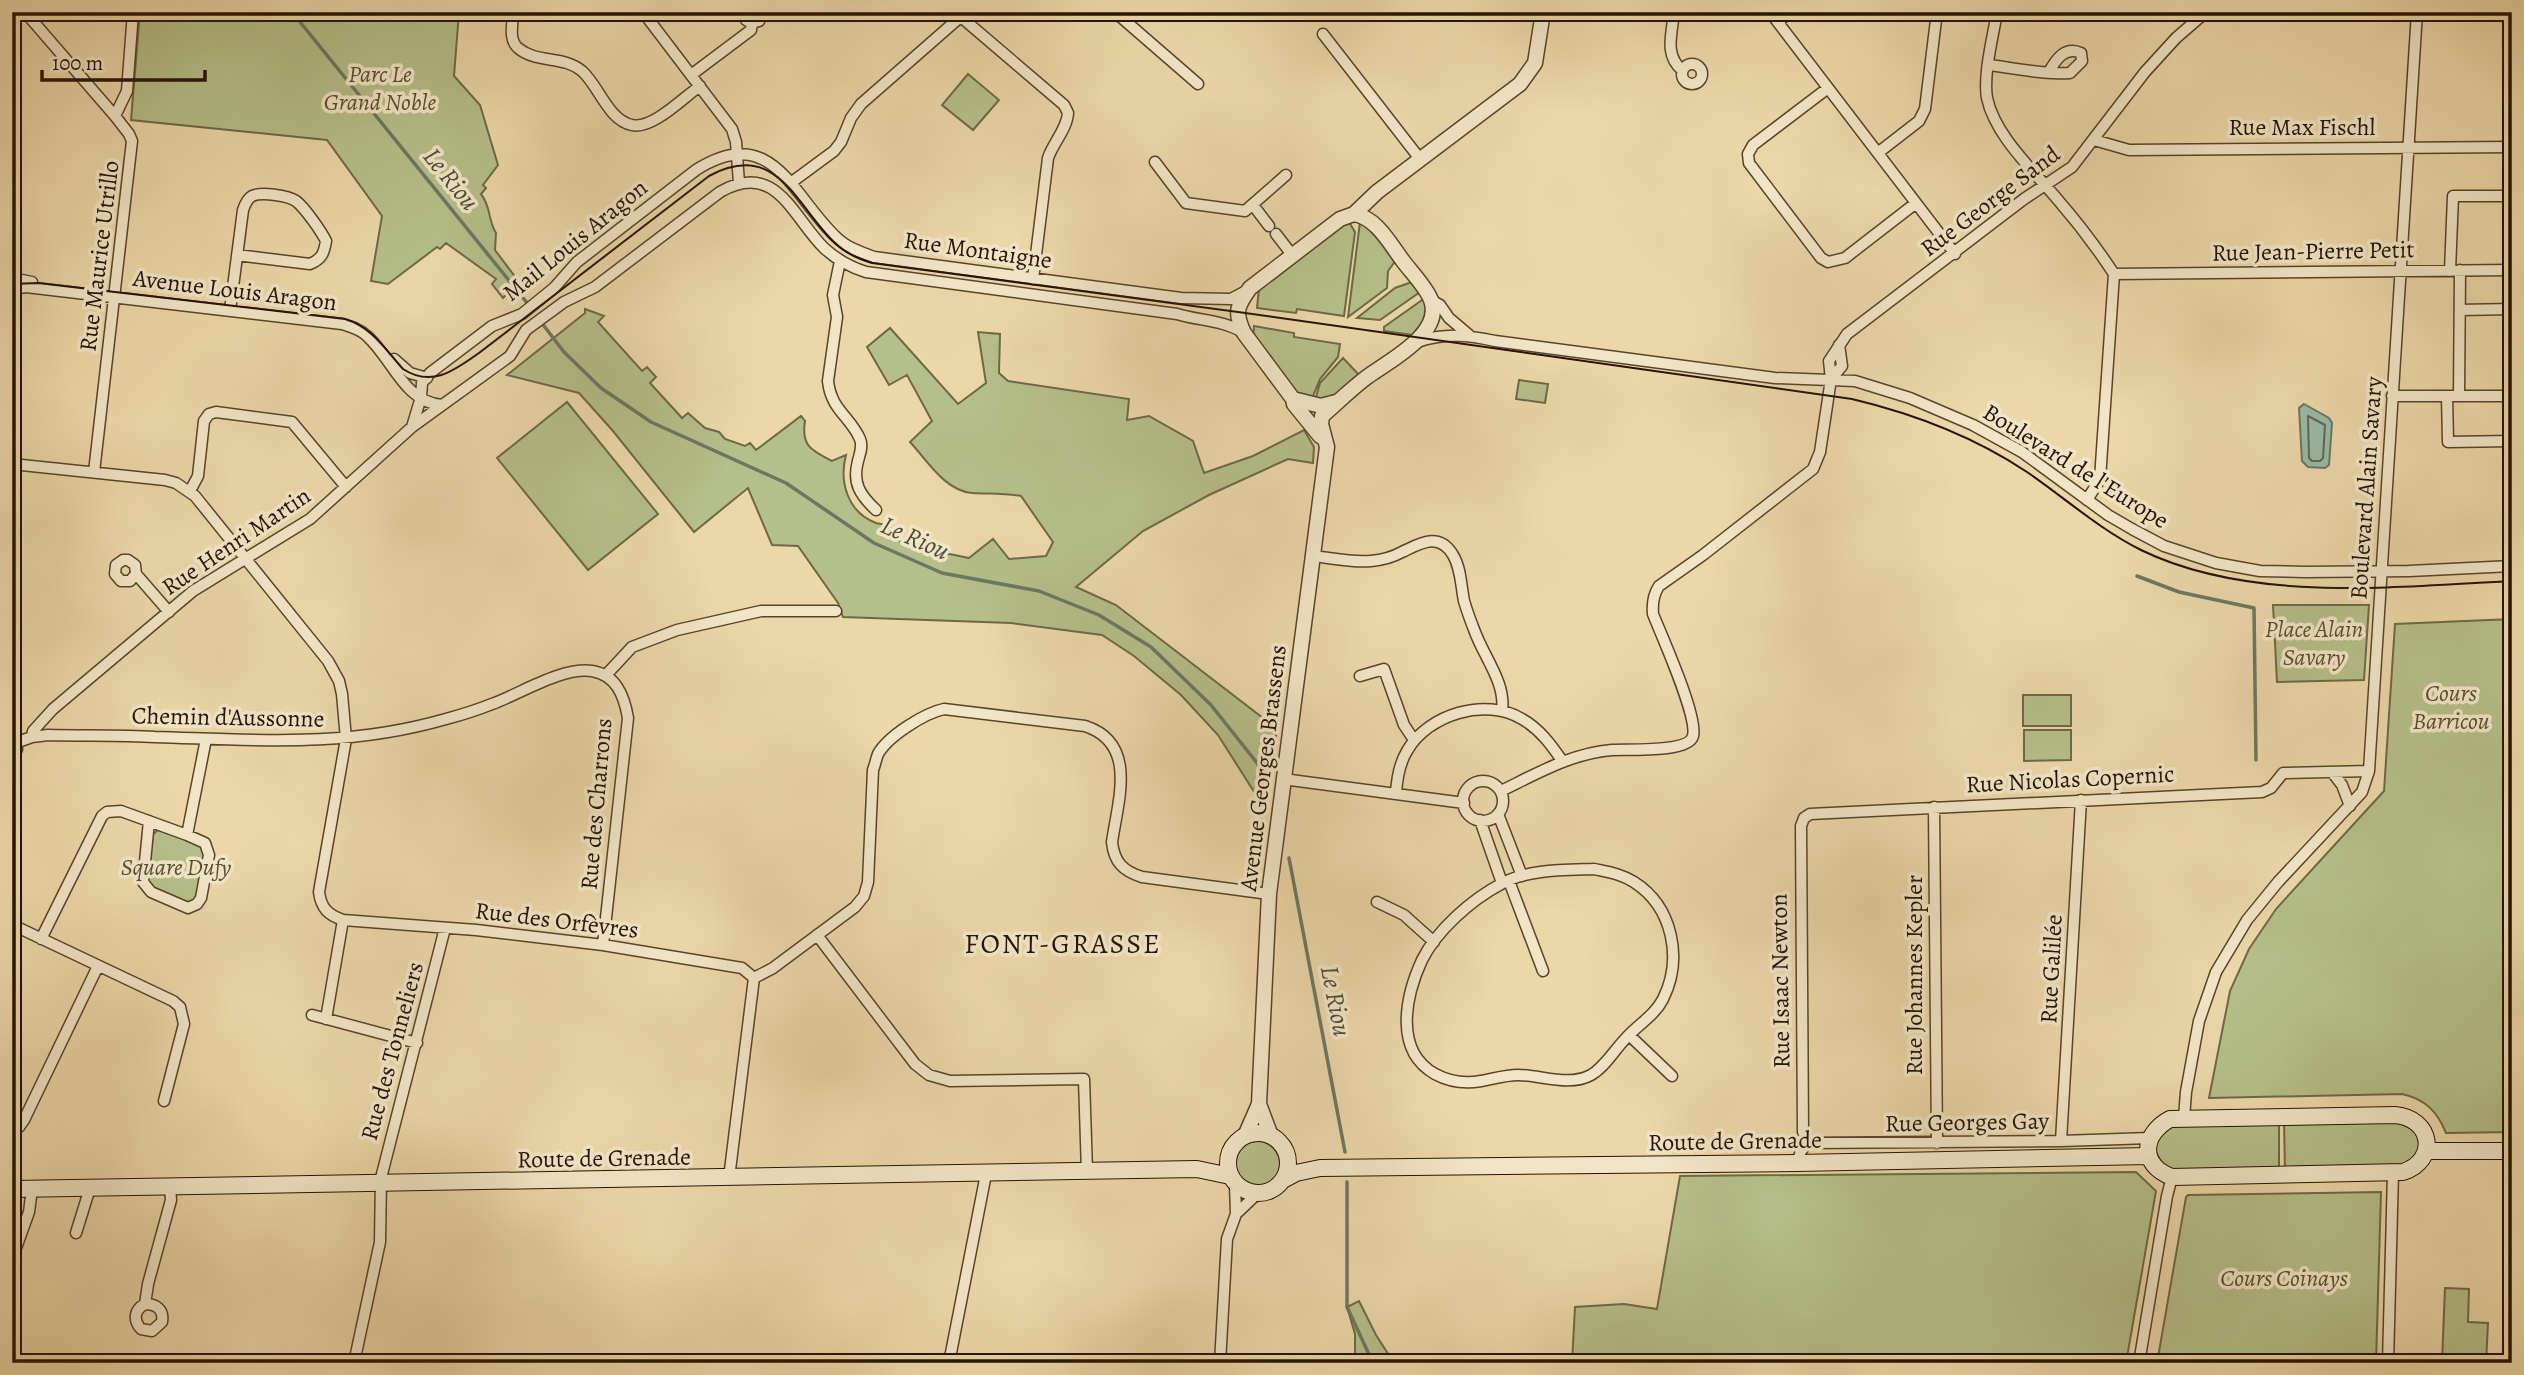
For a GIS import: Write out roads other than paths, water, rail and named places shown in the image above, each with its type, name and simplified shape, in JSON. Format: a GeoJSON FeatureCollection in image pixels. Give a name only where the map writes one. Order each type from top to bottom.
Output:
{"type":"FeatureCollection","features":[{"type":"Feature","properties":{"kind":"main road"},"geometry":{"type":"LineString","coordinates":[[2404,1115],[2416,1122],[2424,1132],[2426,1151],[2414,1168],[2393,1173],[2172,1177],[2158,1170],[2149,1156],[2150,1138],[2161,1124],[2170,1119],[2184,1118],[2404,1115]]}},
{"type":"Feature","properties":{"kind":"main road"},"geometry":{"type":"LineString","coordinates":[[1233,1180],[1227,1164],[1230,1151],[1236,1142],[1245,1136],[1258,1133],[1271,1136],[1282,1145],[1287,1154],[1288,1167],[1283,1180]]}},
{"type":"Feature","properties":{"kind":"main road"},"geometry":{"type":"LineString","coordinates":[[1197,1169],[1230,1151]]}},
{"type":"Feature","properties":{"kind":"main road"},"geometry":{"type":"LineString","coordinates":[[2426,1151],[2512,1151]]}},
{"type":"Feature","properties":{"kind":"main road"},"geometry":{"type":"LineString","coordinates":[[1287,1154],[1320,1168]]}},
{"type":"Feature","properties":{"kind":"main road","name":"Route de Grenade"},"geometry":{"type":"LineString","coordinates":[[1320,1168],[2149,1156]]}},
{"type":"Feature","properties":{"kind":"main road"},"geometry":{"type":"LineString","coordinates":[[1197,1169],[1233,1180],[1245,1191],[1257,1194],[1270,1191],[1296,1174],[1320,1168]]}},
{"type":"Feature","properties":{"kind":"main road","name":"Route de Grenade"},"geometry":{"type":"LineString","coordinates":[[12,1189],[1197,1169]]}},
{"type":"Feature","properties":{"kind":"street","name":"Rue Maurice Utrillo"},"geometry":{"type":"LineString","coordinates":[[25,12],[115,116],[129,134],[132,149],[94,472]]}},
{"type":"Feature","properties":{"kind":"street"},"geometry":{"type":"LineString","coordinates":[[115,116],[127,91],[134,12]]}},
{"type":"Feature","properties":{"kind":"street"},"geometry":{"type":"LineString","coordinates":[[513,12],[512,37],[515,46],[533,57],[564,61],[575,66],[585,74],[615,114],[632,125],[641,126],[655,120],[700,86]]}},
{"type":"Feature","properties":{"kind":"street"},"geometry":{"type":"LineString","coordinates":[[643,12],[732,129],[739,183]]}},
{"type":"Feature","properties":{"kind":"street"},"geometry":{"type":"LineString","coordinates":[[744,12],[746,20],[752,23],[760,21],[763,12]]}},
{"type":"Feature","properties":{"kind":"street"},"geometry":{"type":"LineString","coordinates":[[1115,12],[1198,84]]}},
{"type":"Feature","properties":{"kind":"street"},"geometry":{"type":"LineString","coordinates":[[1323,436],[1294,404],[1244,333],[1238,322],[1241,302],[1250,288],[1340,219],[1354,214],[1377,192],[1510,92],[1529,74],[1538,49],[1543,12]]}},
{"type":"Feature","properties":{"kind":"street"},"geometry":{"type":"LineString","coordinates":[[1674,12],[1669,54],[1682,70]]}},
{"type":"Feature","properties":{"kind":"street"},"geometry":{"type":"LineString","coordinates":[[1770,12],[1955,254]]}},
{"type":"Feature","properties":{"kind":"street"},"geometry":{"type":"LineString","coordinates":[[1777,22],[1790,12]]}},
{"type":"Feature","properties":{"kind":"street"},"geometry":{"type":"LineString","coordinates":[[1879,152],[1919,121],[1925,109],[1937,12]]}},
{"type":"Feature","properties":{"kind":"street"},"geometry":{"type":"LineString","coordinates":[[1997,12],[1987,96],[1998,126],[2114,274],[2100,479],[2087,500]]}},
{"type":"Feature","properties":{"kind":"street","name":"Rue George Sand"},"geometry":{"type":"LineString","coordinates":[[1563,762],[1594,752],[1679,747],[1690,741],[1693,736],[1692,717],[1653,614],[1654,593],[1659,586],[1813,469],[1820,452],[1831,379],[1829,361],[1847,334],[2024,199],[2072,167],[2145,72],[2176,38],[2206,12]]}},
{"type":"Feature","properties":{"kind":"street","name":"Boulevard Alain Savary"},"geometry":{"type":"LineString","coordinates":[[2184,1118],[2199,1021],[2216,972],[2242,928],[2278,882],[2362,792],[2369,771],[2417,12]]}},
{"type":"Feature","properties":{"kind":"street"},"geometry":{"type":"LineString","coordinates":[[792,182],[834,151],[861,104],[964,15],[1064,105],[1068,113],[1067,123],[1048,158],[1033,279]]}},
{"type":"Feature","properties":{"kind":"street"},"geometry":{"type":"LineString","coordinates":[[691,75],[751,30],[752,23]]}},
{"type":"Feature","properties":{"kind":"street"},"geometry":{"type":"LineString","coordinates":[[1323,34],[1420,159]]}},
{"type":"Feature","properties":{"kind":"street"},"geometry":{"type":"LineString","coordinates":[[1989,65],[2049,72]]}},
{"type":"Feature","properties":{"kind":"street"},"geometry":{"type":"LineString","coordinates":[[1828,88],[1753,145],[1748,154],[1749,163],[1821,258],[1828,262],[1845,258],[1916,203]]}},
{"type":"Feature","properties":{"kind":"street","name":"Rue Max Fischl"},"geometry":{"type":"LineString","coordinates":[[2094,141],[2129,149],[2512,147]]}},
{"type":"Feature","properties":{"kind":"street","name":"Rue Montaigne"},"geometry":{"type":"LineString","coordinates":[[737,154],[755,157],[770,164],[792,182],[836,237],[860,252],[882,259],[1168,296],[1220,300],[1237,297],[1250,288]]}},
{"type":"Feature","properties":{"kind":"street","name":"Mail Louis Aragon"},"geometry":{"type":"LineString","coordinates":[[427,378],[492,326],[522,314],[554,288],[577,262],[695,170],[712,161],[737,154]]}},
{"type":"Feature","properties":{"kind":"street"},"geometry":{"type":"LineString","coordinates":[[1155,162],[1186,203],[1245,211],[1286,175]]}},
{"type":"Feature","properties":{"kind":"street","name":"Rue Montaigne"},"geometry":{"type":"LineString","coordinates":[[739,183],[759,183],[779,193],[819,242],[840,261],[856,268],[874,273],[1177,314],[1226,324],[1244,333]]}},
{"type":"Feature","properties":{"kind":"street","name":"Mail Louis Aragon"},"geometry":{"type":"LineString","coordinates":[[412,427],[510,356],[526,330],[564,302],[595,287],[720,192],[739,183]]}},
{"type":"Feature","properties":{"kind":"street"},"geometry":{"type":"LineString","coordinates":[[231,307],[237,255],[243,210],[246,201],[260,194],[296,201],[326,241],[324,253],[310,264],[237,255]]}},
{"type":"Feature","properties":{"kind":"street"},"geometry":{"type":"LineString","coordinates":[[2459,396],[2460,310],[2455,270],[2454,196],[2512,196]]}},
{"type":"Feature","properties":{"kind":"street"},"geometry":{"type":"LineString","coordinates":[[1293,399],[1321,406],[1340,401],[1367,377],[1401,355],[1428,327],[1433,308],[1431,300],[1372,221],[1370,200]]}},
{"type":"Feature","properties":{"kind":"street"},"geometry":{"type":"LineString","coordinates":[[1253,205],[1293,256]]}},
{"type":"Feature","properties":{"kind":"street"},"geometry":{"type":"LineString","coordinates":[[1354,214],[1372,221]]}},
{"type":"Feature","properties":{"kind":"street"},"geometry":{"type":"LineString","coordinates":[[840,261],[833,295],[837,317],[829,391],[836,408],[860,440],[857,487],[865,500],[876,509]]}},
{"type":"Feature","properties":{"kind":"street","name":"Rue Jean-Pierre Petit"},"geometry":{"type":"LineString","coordinates":[[2114,274],[2512,270]]}},
{"type":"Feature","properties":{"kind":"street","name":"Avenue Louis Aragon"},"geometry":{"type":"LineString","coordinates":[[12,278],[115,294],[352,321],[371,332],[403,369],[427,378]]}},
{"type":"Feature","properties":{"kind":"street","name":"Avenue Louis Aragon"},"geometry":{"type":"LineString","coordinates":[[12,289],[26,287],[115,294]]}},
{"type":"Feature","properties":{"kind":"street"},"geometry":{"type":"LineString","coordinates":[[1431,300],[1436,301],[1469,335]]}},
{"type":"Feature","properties":{"kind":"street","name":"Avenue Louis Aragon"},"geometry":{"type":"LineString","coordinates":[[231,307],[336,322],[357,329],[371,340],[409,389],[442,405]]}},
{"type":"Feature","properties":{"kind":"street"},"geometry":{"type":"LineString","coordinates":[[2460,310],[2512,309]]}},
{"type":"Feature","properties":{"kind":"street"},"geometry":{"type":"LineString","coordinates":[[1414,343],[1438,337],[1469,335],[1509,343],[1775,378],[1831,379]]}},
{"type":"Feature","properties":{"kind":"street"},"geometry":{"type":"LineString","coordinates":[[412,427],[421,397],[422,383],[427,378]]}},
{"type":"Feature","properties":{"kind":"street","name":"Boulevard de l'Europe"},"geometry":{"type":"LineString","coordinates":[[1831,379],[1855,381],[1899,395],[1973,425],[2022,452],[2108,515],[2164,546],[2216,563],[2260,570],[2381,572],[2512,566]]}},
{"type":"Feature","properties":{"kind":"street"},"geometry":{"type":"LineString","coordinates":[[2392,396],[2512,396]]}},
{"type":"Feature","properties":{"kind":"street"},"geometry":{"type":"LineString","coordinates":[[2447,396],[2448,442],[2512,441]]}},
{"type":"Feature","properties":{"kind":"street","name":"Avenue Georges Brassens"},"geometry":{"type":"LineString","coordinates":[[1245,1136],[1259,1104],[1269,894],[1327,447],[1321,424],[1322,416],[1340,401]]}},
{"type":"Feature","properties":{"kind":"street"},"geometry":{"type":"LineString","coordinates":[[190,491],[198,476],[204,421],[209,414],[216,412],[292,422],[346,487]]}},
{"type":"Feature","properties":{"kind":"street","name":"Rue Henri Martin"},"geometry":{"type":"LineString","coordinates":[[32,737],[33,731],[49,713],[169,612],[209,580],[310,520],[412,427]]}},
{"type":"Feature","properties":{"kind":"street"},"geometry":{"type":"LineString","coordinates":[[12,464],[165,480],[190,491],[334,670],[342,694],[346,739],[320,892],[321,903],[326,912],[343,920],[326,1019]]}},
{"type":"Feature","properties":{"kind":"street"},"geometry":{"type":"LineString","coordinates":[[1313,556],[1359,562],[1373,561],[1388,558],[1416,544],[1429,541],[1443,545],[1451,551],[1473,628],[1499,684],[1502,711]]}},
{"type":"Feature","properties":{"kind":"street"},"geometry":{"type":"LineString","coordinates":[[136,574],[169,612]]}},
{"type":"Feature","properties":{"kind":"street"},"geometry":{"type":"LineString","coordinates":[[606,675],[632,647],[677,629],[761,611],[836,611]]}},
{"type":"Feature","properties":{"kind":"street"},"geometry":{"type":"LineString","coordinates":[[1360,676],[1384,669],[1404,725],[1414,740]]}},
{"type":"Feature","properties":{"kind":"street","name":"Chemin d'Aussonne"},"geometry":{"type":"LineString","coordinates":[[14,744],[32,737],[48,735],[294,742],[346,739],[446,719],[491,705],[560,675],[590,671],[606,675]]}},
{"type":"Feature","properties":{"kind":"street","name":"Rue des Charrons"},"geometry":{"type":"LineString","coordinates":[[603,945],[628,718],[622,693],[606,675]]}},
{"type":"Feature","properties":{"kind":"street"},"geometry":{"type":"LineString","coordinates":[[729,1178],[754,978],[773,968],[855,907],[864,896],[868,882],[873,770],[879,753],[888,742],[925,715],[944,709],[1094,729],[1110,741],[1120,760],[1121,774],[1112,842],[1119,865],[1127,872],[1142,877],[1269,894]]}},
{"type":"Feature","properties":{"kind":"street"},"geometry":{"type":"LineString","coordinates":[[1396,793],[1401,762],[1414,740],[1430,727],[1455,714],[1470,710],[1512,713],[1533,726],[1563,762],[1501,791]]}},
{"type":"Feature","properties":{"kind":"street"},"geometry":{"type":"LineString","coordinates":[[48,735],[49,713]]}},
{"type":"Feature","properties":{"kind":"street"},"geometry":{"type":"LineString","coordinates":[[187,835],[206,739]]}},
{"type":"Feature","properties":{"kind":"street"},"geometry":{"type":"LineString","coordinates":[[12,759],[17,749],[14,744]]}},
{"type":"Feature","properties":{"kind":"street","name":"Rue Nicolas Copernic"},"geometry":{"type":"LineString","coordinates":[[1804,818],[1816,813],[2262,792],[2271,788],[2283,774],[2369,771]]}},
{"type":"Feature","properties":{"kind":"street"},"geometry":{"type":"LineString","coordinates":[[2332,772],[2342,785],[2350,806]]}},
{"type":"Feature","properties":{"kind":"street"},"geometry":{"type":"LineString","coordinates":[[1283,779],[1464,803]]}},
{"type":"Feature","properties":{"kind":"street"},"geometry":{"type":"LineString","coordinates":[[1489,782],[1501,791],[1502,807],[1498,814],[1487,820],[1472,817],[1464,803],[1468,788],[1474,783],[1489,782]]}},
{"type":"Feature","properties":{"kind":"street","name":"Rue Galilée"},"geometry":{"type":"LineString","coordinates":[[2062,1141],[2081,800]]}},
{"type":"Feature","properties":{"kind":"street","name":"Rue Johannes Kepler"},"geometry":{"type":"LineString","coordinates":[[1934,807],[1937,1143]]}},
{"type":"Feature","properties":{"kind":"street"},"geometry":{"type":"LineString","coordinates":[[41,939],[102,816],[113,810],[121,811],[149,821],[187,835],[205,844],[209,855],[201,898],[197,904],[188,908],[151,892],[143,882],[149,821]]}},
{"type":"Feature","properties":{"kind":"street"},"geometry":{"type":"LineString","coordinates":[[1498,814],[1522,876]]}},
{"type":"Feature","properties":{"kind":"street","name":"Rue Isaac Newton"},"geometry":{"type":"LineString","coordinates":[[1804,818],[1801,826],[1800,887],[1803,1132],[1808,1143]]}},
{"type":"Feature","properties":{"kind":"street"},"geometry":{"type":"LineString","coordinates":[[1480,820],[1544,971]]}},
{"type":"Feature","properties":{"kind":"street"},"geometry":{"type":"LineString","coordinates":[[1594,869],[1617,874],[1640,886],[1658,905],[1673,940],[1670,983],[1655,1012],[1629,1035],[1600,1068],[1581,1079],[1555,1080],[1518,1075],[1462,1083],[1448,1080],[1423,1066],[1413,1053],[1408,1040],[1406,1021],[1418,972],[1434,942],[1470,906],[1506,882],[1522,876],[1594,869]]}},
{"type":"Feature","properties":{"kind":"street"},"geometry":{"type":"LineString","coordinates":[[1377,902],[1404,915],[1434,942]]}},
{"type":"Feature","properties":{"kind":"street","name":"Rue des Orfèvres"},"geometry":{"type":"LineString","coordinates":[[343,920],[603,945],[742,968],[754,978]]}},
{"type":"Feature","properties":{"kind":"street"},"geometry":{"type":"LineString","coordinates":[[12,928],[19,928],[173,1001],[180,1007],[184,1024],[164,1101]]}},
{"type":"Feature","properties":{"kind":"street","name":"Rue des Tonneliers"},"geometry":{"type":"LineString","coordinates":[[354,1363],[380,1242],[380,1184],[445,928]]}},
{"type":"Feature","properties":{"kind":"street"},"geometry":{"type":"LineString","coordinates":[[817,935],[915,1063],[929,1076],[950,1081],[1084,1079],[1087,1172]]}},
{"type":"Feature","properties":{"kind":"street"},"geometry":{"type":"LineString","coordinates":[[12,1129],[19,1127],[24,1121],[98,966]]}},
{"type":"Feature","properties":{"kind":"street"},"geometry":{"type":"LineString","coordinates":[[312,1015],[417,1043]]}},
{"type":"Feature","properties":{"kind":"street"},"geometry":{"type":"LineString","coordinates":[[1629,1035],[1672,1076]]}},
{"type":"Feature","properties":{"kind":"street","name":"Avenue Georges Brassens"},"geometry":{"type":"LineString","coordinates":[[1259,1104],[1271,1136]]}},
{"type":"Feature","properties":{"kind":"street","name":"Rue Georges Gay"},"geometry":{"type":"LineString","coordinates":[[1808,1143],[2150,1138]]}},
{"type":"Feature","properties":{"kind":"street"},"geometry":{"type":"LineString","coordinates":[[1797,1163],[1801,1151],[1808,1143]]}},
{"type":"Feature","properties":{"kind":"street"},"geometry":{"type":"LineString","coordinates":[[2388,1363],[2393,1173]]}},
{"type":"Feature","properties":{"kind":"street"},"geometry":{"type":"LineString","coordinates":[[949,1363],[986,1174]]}},
{"type":"Feature","properties":{"kind":"street"},"geometry":{"type":"LineString","coordinates":[[2138,1363],[2172,1177]]}},
{"type":"Feature","properties":{"kind":"street"},"geometry":{"type":"LineString","coordinates":[[1220,1363],[1227,1239],[1236,1214],[1233,1180]]}},
{"type":"Feature","properties":{"kind":"street"},"geometry":{"type":"LineString","coordinates":[[145,1304],[171,1200],[170,1187]]}},
{"type":"Feature","properties":{"kind":"street"},"geometry":{"type":"LineString","coordinates":[[76,1233],[90,1188]]}},
{"type":"Feature","properties":{"kind":"street"},"geometry":{"type":"LineString","coordinates":[[12,1259],[29,1212],[32,1189]]}},
{"type":"Feature","properties":{"kind":"street"},"geometry":{"type":"LineString","coordinates":[[1236,1214],[1257,1194]]}},
{"type":"Feature","properties":{"kind":"water"},"geometry":{"type":"Polygon","coordinates":[[[2304,404],[2329,418],[2332,423],[2329,465],[2325,468],[2308,467],[2302,461],[2299,408],[2304,404]]]}},
{"type":"Feature","properties":{"kind":"waterway","name":"Le Riou"},"geometry":{"type":"LineString","coordinates":[[292,12],[528,304]]}},
{"type":"Feature","properties":{"kind":"waterway","name":"Le Riou"},"geometry":{"type":"LineString","coordinates":[[541,322],[564,352],[601,388],[651,422],[786,483],[874,543],[942,573],[1039,591],[1099,615],[1151,647],[1211,705],[1269,778]]}},
{"type":"Feature","properties":{"kind":"waterway"},"geometry":{"type":"LineString","coordinates":[[2137,576],[2179,592],[2254,608],[2256,760]]}},
{"type":"Feature","properties":{"kind":"waterway","name":"Le Riou"},"geometry":{"type":"LineString","coordinates":[[1289,858],[1345,1152]]}},
{"type":"Feature","properties":{"kind":"waterway","name":"Le Riou"},"geometry":{"type":"LineString","coordinates":[[1347,1182],[1347,1307],[1373,1363]]}},
{"type":"Feature","properties":{"kind":"tram line"},"geometry":{"type":"LineString","coordinates":[[12,284],[38,283],[345,319],[370,333],[403,369],[424,377],[433,377],[452,371],[479,353],[709,176],[732,167],[752,166],[768,171],[783,182],[838,246],[872,263],[1852,399],[1921,419],[1965,437],[2027,472],[2126,542],[2183,567],[2228,578],[2323,588],[2512,581]]}},
{"type":"Feature","properties":{"kind":"district","name":"FONT-GRASSE"},"geometry":{"type":"Point","coordinates":[1063,944]}},
{"type":"Feature","properties":{"kind":"park label","name":"Parc Le Grand Noble"},"geometry":{"type":"Point","coordinates":[380,88]}},
{"type":"Feature","properties":{"kind":"park label","name":"Place Alain Savary"},"geometry":{"type":"Point","coordinates":[2314,643]}},
{"type":"Feature","properties":{"kind":"park label","name":"Cours Barricou"},"geometry":{"type":"Point","coordinates":[2451,707]}},
{"type":"Feature","properties":{"kind":"park label","name":"Square Dufy"},"geometry":{"type":"Point","coordinates":[176,867]}},
{"type":"Feature","properties":{"kind":"park label","name":"Cours Coinays"},"geometry":{"type":"Point","coordinates":[2284,1278]}}]}
